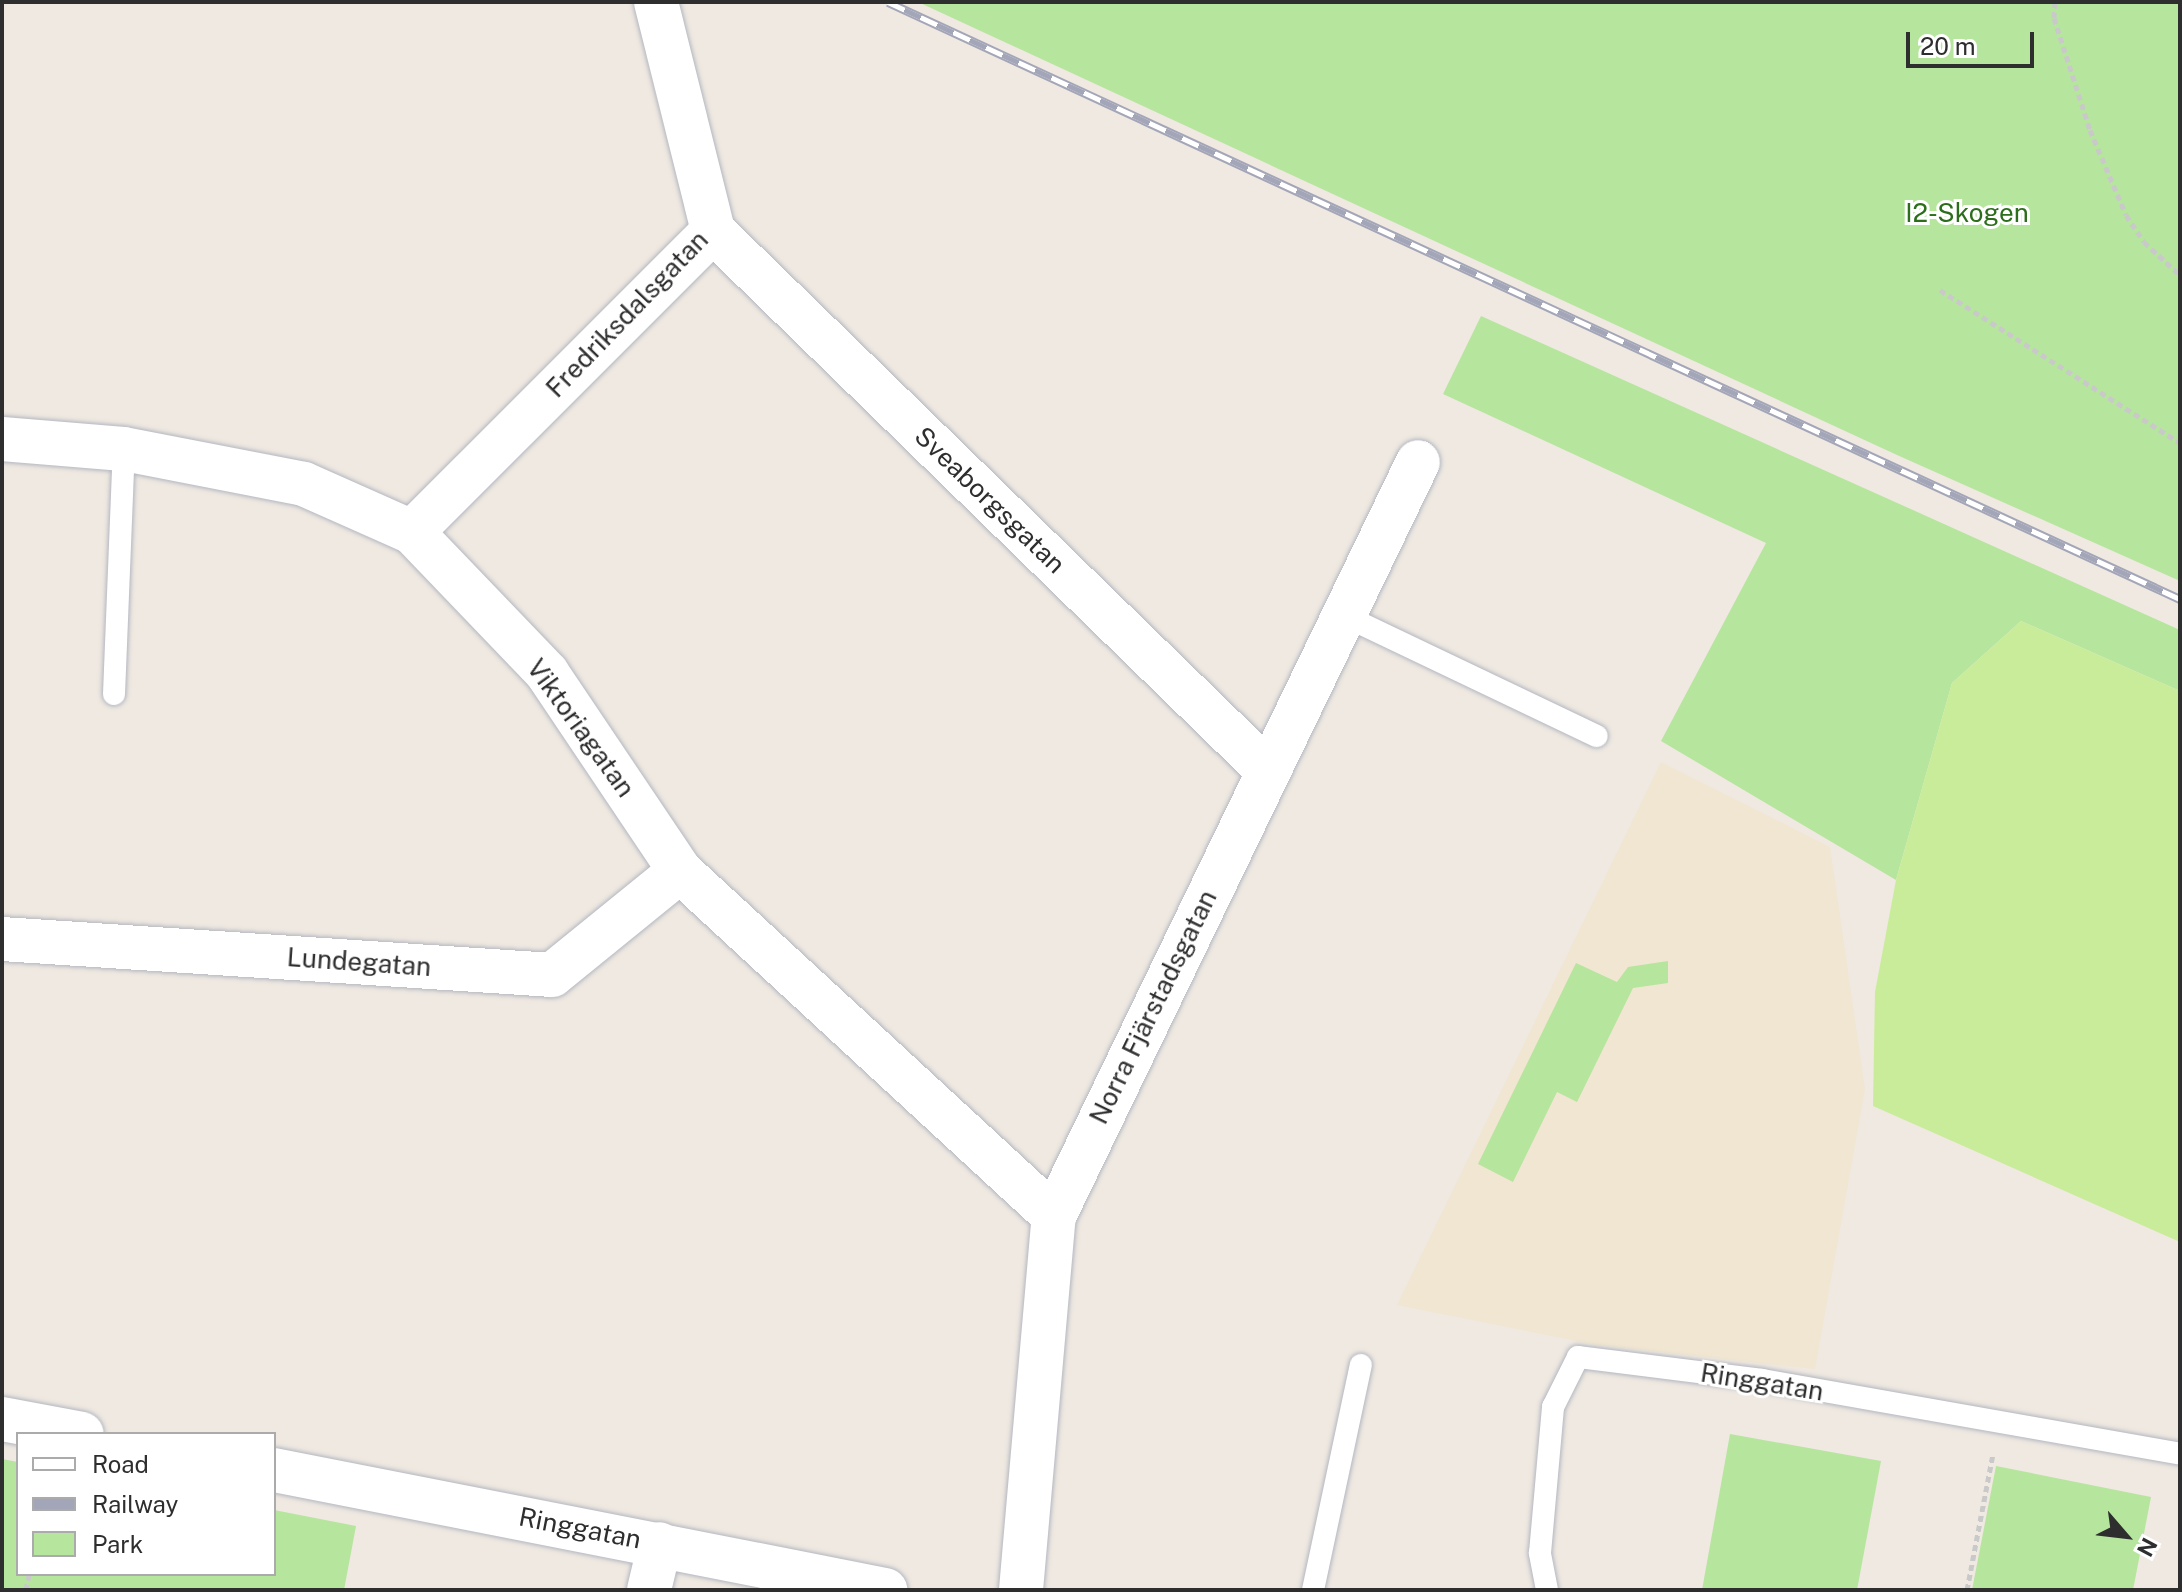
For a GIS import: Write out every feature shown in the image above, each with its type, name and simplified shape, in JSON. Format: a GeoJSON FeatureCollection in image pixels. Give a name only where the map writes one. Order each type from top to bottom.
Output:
{"type":"FeatureCollection","features":[{"type":"Feature","properties":{"kind":"street","name":"Fredriksdalsgatan"},"geometry":{"type":"LineString","coordinates":[[412,532],[713,231],[656,2]]}},
{"type":"Feature","properties":{"kind":"street","name":"Sveaborgsgatan"},"geometry":{"type":"LineString","coordinates":[[713,231],[1267,770]]}},
{"type":"Feature","properties":{"kind":"street","name":"Viktoriagatan"},"geometry":{"type":"LineString","coordinates":[[2,439],[124,449],[304,484],[412,532],[547,673],[680,871],[1054,1216]]}},
{"type":"Feature","properties":{"kind":"street","name":"Norra Fjärstadsgatan"},"geometry":{"type":"LineString","coordinates":[[1021,1590],[1054,1216],[1418,462]]}},
{"type":"Feature","properties":{"kind":"street","name":"Lundegatan"},"geometry":{"type":"LineString","coordinates":[[2,939],[552,975],[680,871]]}},
{"type":"Feature","properties":{"kind":"street"},"geometry":{"type":"LineString","coordinates":[[2,1419],[71,1432]]}},
{"type":"Feature","properties":{"kind":"street","name":"Ringgatan"},"geometry":{"type":"LineString","coordinates":[[276,1470],[885,1590]]}},
{"type":"Feature","properties":{"kind":"street"},"geometry":{"type":"LineString","coordinates":[[649,1590],[660,1544]]}},
{"type":"Feature","properties":{"kind":"lane"},"geometry":{"type":"LineString","coordinates":[[114,694],[124,449]]}},
{"type":"Feature","properties":{"kind":"lane"},"geometry":{"type":"LineString","coordinates":[[1343,615],[1597,736]]}},
{"type":"Feature","properties":{"kind":"lane","name":"Ringgatan"},"geometry":{"type":"LineString","coordinates":[[1547,1590],[1540,1553],[1553,1407],[1578,1357],[1762,1380],[2180,1454]]}},
{"type":"Feature","properties":{"kind":"lane"},"geometry":{"type":"LineString","coordinates":[[1313,1590],[1361,1365]]}},
{"type":"Feature","properties":{"kind":"path"},"geometry":{"type":"LineString","coordinates":[[2055,2],[2054,18],[2090,130],[2126,215],[2144,242],[2180,275]]}},
{"type":"Feature","properties":{"kind":"path"},"geometry":{"type":"LineString","coordinates":[[1940,290],[2180,443]]}},
{"type":"Feature","properties":{"kind":"path"},"geometry":{"type":"LineString","coordinates":[[1967,1590],[1999,1422]]}},
{"type":"Feature","properties":{"kind":"shaded area"},"geometry":{"type":"Polygon","coordinates":[[[1661,762],[1830,847],[1865,1089],[1815,1369],[1597,1345],[1397,1305],[1661,762]]]}},
{"type":"Feature","properties":{"kind":"green space","name":"I2-Skogen"},"geometry":{"type":"Polygon","coordinates":[[[918,2],[2180,2],[2180,581],[1897,455],[918,2]]]}},
{"type":"Feature","properties":{"kind":"green space"},"geometry":{"type":"Polygon","coordinates":[[[1481,316],[2180,630],[2180,691],[2021,621],[1952,683],[1896,880],[1661,741],[1766,543],[1443,394],[1481,316]]]}},
{"type":"Feature","properties":{"kind":"green space"},"geometry":{"type":"Polygon","coordinates":[[[2021,621],[2180,691],[2180,1242],[1873,1106],[1875,992],[1896,880],[1952,683],[2021,621]]]}},
{"type":"Feature","properties":{"kind":"green space"},"geometry":{"type":"Polygon","coordinates":[[[1668,961],[1668,983],[1633,988],[1577,1102],[1557,1092],[1513,1182],[1478,1164],[1576,963],[1617,982],[1628,967],[1668,961]]]}},
{"type":"Feature","properties":{"kind":"green space"},"geometry":{"type":"Polygon","coordinates":[[[1730,1434],[1881,1461],[1857,1590],[1702,1590],[1730,1434]]]}},
{"type":"Feature","properties":{"kind":"green space"},"geometry":{"type":"Polygon","coordinates":[[[2,1459],[16,1462],[16,1576],[276,1576],[276,1510],[356,1526],[344,1590],[2,1590],[2,1459]]]}},
{"type":"Feature","properties":{"kind":"green space"},"geometry":{"type":"Polygon","coordinates":[[[1996,1466],[2151,1497],[2133,1590],[1972,1590],[1996,1466]]]}},
{"type":"Feature","properties":{"kind":"railway"},"geometry":{"type":"LineString","coordinates":[[888,2],[2180,599]]}}]}
